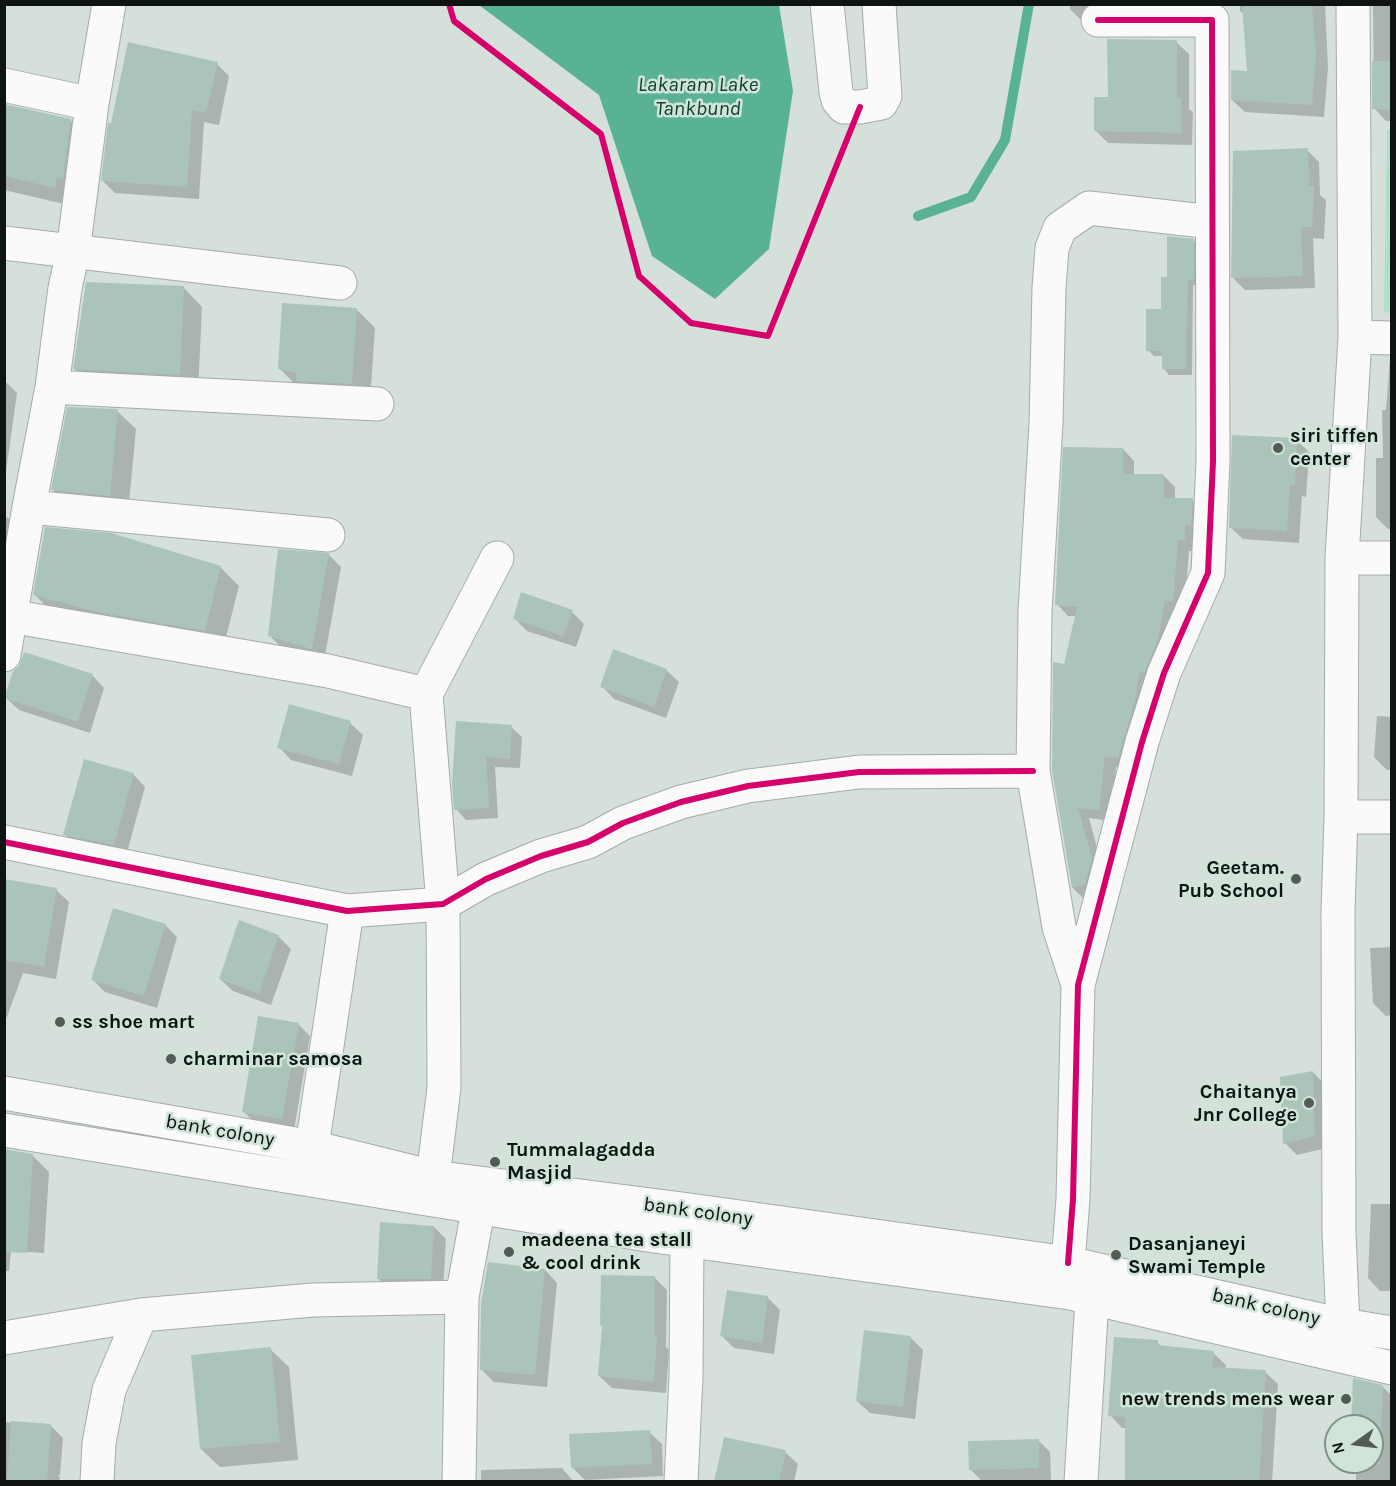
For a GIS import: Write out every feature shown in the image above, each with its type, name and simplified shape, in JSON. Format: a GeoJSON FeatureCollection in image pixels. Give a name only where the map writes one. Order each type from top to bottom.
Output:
{"type":"FeatureCollection","features":[{"type":"Feature","properties":{"kind":"street"},"geometry":{"type":"LineString","coordinates":[[4,655],[8,616],[52,387],[65,288],[73,252],[92,104],[109,4]]}},
{"type":"Feature","properties":{"kind":"street"},"geometry":{"type":"LineString","coordinates":[[827,4],[838,100],[844,106],[860,107],[881,104],[885,96],[879,4]]}},
{"type":"Feature","properties":{"kind":"street"},"geometry":{"type":"LineString","coordinates":[[1343,1325],[1339,1233],[1338,912],[1341,817],[1342,558],[1355,337],[1353,4]]}},
{"type":"Feature","properties":{"kind":"street"},"geometry":{"type":"LineString","coordinates":[[1081,1482],[1086,1277],[1073,1199],[1078,985],[1142,742],[1164,672],[1208,573],[1213,450],[1212,20],[1098,20]]}},
{"type":"Feature","properties":{"kind":"street"},"geometry":{"type":"LineString","coordinates":[[4,85],[92,104]]}},
{"type":"Feature","properties":{"kind":"street"},"geometry":{"type":"LineString","coordinates":[[1078,985],[1059,927],[1033,771],[1035,611],[1046,423],[1052,248],[1060,228],[1089,208],[1212,222]]}},
{"type":"Feature","properties":{"kind":"street"},"geometry":{"type":"LineString","coordinates":[[4,243],[340,283]]}},
{"type":"Feature","properties":{"kind":"street"},"geometry":{"type":"LineString","coordinates":[[1355,337],[1392,338]]}},
{"type":"Feature","properties":{"kind":"street"},"geometry":{"type":"LineString","coordinates":[[52,387],[377,404]]}},
{"type":"Feature","properties":{"kind":"street"},"geometry":{"type":"LineString","coordinates":[[29,507],[328,535]]}},
{"type":"Feature","properties":{"kind":"street"},"geometry":{"type":"LineString","coordinates":[[433,1177],[444,1088],[442,904],[426,694],[497,558]]}},
{"type":"Feature","properties":{"kind":"street"},"geometry":{"type":"LineString","coordinates":[[1342,558],[1392,558]]}},
{"type":"Feature","properties":{"kind":"street"},"geometry":{"type":"LineString","coordinates":[[8,616],[328,671],[426,694]]}},
{"type":"Feature","properties":{"kind":"street"},"geometry":{"type":"LineString","coordinates":[[4,842],[347,910],[442,904],[486,879],[541,856],[588,842],[623,823],[681,802],[748,786],[859,772],[1033,771]]}},
{"type":"Feature","properties":{"kind":"street"},"geometry":{"type":"LineString","coordinates":[[1341,817],[1392,817]]}},
{"type":"Feature","properties":{"kind":"street"},"geometry":{"type":"LineString","coordinates":[[312,1147],[347,910]]}},
{"type":"Feature","properties":{"kind":"street","name":"bank colony"},"geometry":{"type":"LineString","coordinates":[[4,1093],[312,1147],[433,1177],[481,1195],[690,1210],[1392,1332]]}},
{"type":"Feature","properties":{"kind":"street"},"geometry":{"type":"LineString","coordinates":[[4,1130],[481,1195],[687,1241],[1086,1277],[1392,1368]]}},
{"type":"Feature","properties":{"kind":"street"},"geometry":{"type":"LineString","coordinates":[[459,1482],[462,1297],[481,1195]]}},
{"type":"Feature","properties":{"kind":"street"},"geometry":{"type":"LineString","coordinates":[[681,1482],[686,1377],[687,1241]]}},
{"type":"Feature","properties":{"kind":"street"},"geometry":{"type":"LineString","coordinates":[[4,1338],[141,1315],[313,1299],[462,1297]]}},
{"type":"Feature","properties":{"kind":"street"},"geometry":{"type":"LineString","coordinates":[[97,1482],[99,1443],[109,1390],[141,1315]]}},
{"type":"Feature","properties":{"kind":"shaded area"},"geometry":{"type":"Polygon","coordinates":[[[1387,130],[1392,130],[1391,313],[1384,312],[1387,130]]]}},
{"type":"Feature","properties":{"kind":"water","name":"Lakaram Lake Tankbund"},"geometry":{"type":"Polygon","coordinates":[[[479,5],[779,5],[793,91],[769,249],[715,299],[652,256],[599,95],[479,5]]]}},
{"type":"Feature","properties":{"kind":"building"},"geometry":{"type":"Polygon","coordinates":[[[1242,4],[1312,4],[1316,54],[1312,105],[1231,100],[1231,70],[1247,71],[1242,4]]]}},
{"type":"Feature","properties":{"kind":"building"},"geometry":{"type":"Polygon","coordinates":[[[1107,39],[1177,40],[1177,98],[1181,98],[1181,133],[1094,131],[1094,97],[1108,97],[1107,39]]]}},
{"type":"Feature","properties":{"kind":"building"},"geometry":{"type":"Polygon","coordinates":[[[128,42],[218,62],[206,113],[192,110],[187,187],[101,181],[108,123],[111,123],[128,42]]]}},
{"type":"Feature","properties":{"kind":"building"},"geometry":{"type":"Polygon","coordinates":[[[1372,61],[1392,61],[1392,110],[1372,109],[1372,61]]]}},
{"type":"Feature","properties":{"kind":"building"},"geometry":{"type":"Polygon","coordinates":[[[4,104],[71,119],[63,179],[57,178],[55,188],[4,176],[4,104]]]}},
{"type":"Feature","properties":{"kind":"building"},"geometry":{"type":"Polygon","coordinates":[[[1308,148],[1309,186],[1314,186],[1312,227],[1301,227],[1303,276],[1231,278],[1233,151],[1308,148]]]}},
{"type":"Feature","properties":{"kind":"building"},"geometry":{"type":"Polygon","coordinates":[[[1167,236],[1194,239],[1194,279],[1188,280],[1186,369],[1162,369],[1162,351],[1146,351],[1146,309],[1161,309],[1161,277],[1167,277],[1167,236]]]}},
{"type":"Feature","properties":{"kind":"building"},"geometry":{"type":"Polygon","coordinates":[[[86,282],[184,286],[180,375],[73,369],[86,282]]]}},
{"type":"Feature","properties":{"kind":"building"},"geometry":{"type":"Polygon","coordinates":[[[282,303],[357,308],[352,384],[296,381],[297,373],[278,369],[282,303]]]}},
{"type":"Feature","properties":{"kind":"building"},"geometry":{"type":"Polygon","coordinates":[[[67,407],[118,409],[110,496],[51,490],[67,407]]]}},
{"type":"Feature","properties":{"kind":"building"},"geometry":{"type":"Polygon","coordinates":[[[1232,435],[1297,438],[1295,485],[1290,485],[1287,531],[1229,528],[1232,435]]]}},
{"type":"Feature","properties":{"kind":"building"},"geometry":{"type":"Polygon","coordinates":[[[1063,447],[1123,448],[1123,474],[1164,474],[1164,498],[1193,498],[1191,525],[1185,525],[1185,540],[1178,540],[1173,601],[1165,601],[1157,643],[1144,673],[1140,672],[1135,701],[1118,758],[1105,757],[1099,810],[1078,808],[1092,858],[1085,885],[1072,888],[1052,770],[1053,662],[1064,664],[1077,607],[1055,605],[1063,447]]]}},
{"type":"Feature","properties":{"kind":"building"},"geometry":{"type":"Polygon","coordinates":[[[45,527],[111,533],[221,566],[205,631],[102,613],[33,595],[45,527]]]}},
{"type":"Feature","properties":{"kind":"building"},"geometry":{"type":"Polygon","coordinates":[[[278,549],[329,553],[312,649],[268,636],[278,549]]]}},
{"type":"Feature","properties":{"kind":"building"},"geometry":{"type":"Polygon","coordinates":[[[521,592],[573,610],[563,636],[513,619],[521,592]]]}},
{"type":"Feature","properties":{"kind":"building"},"geometry":{"type":"Polygon","coordinates":[[[613,649],[667,669],[654,707],[600,687],[613,649]]]}},
{"type":"Feature","properties":{"kind":"building"},"geometry":{"type":"Polygon","coordinates":[[[24,652],[93,674],[78,722],[4,698],[13,671],[19,666],[24,652]]]}},
{"type":"Feature","properties":{"kind":"building"},"geometry":{"type":"Polygon","coordinates":[[[289,704],[351,721],[339,764],[277,748],[289,704]]]}},
{"type":"Feature","properties":{"kind":"building"},"geometry":{"type":"Polygon","coordinates":[[[456,721],[512,725],[510,759],[486,757],[489,808],[454,810],[452,783],[456,721]]]}},
{"type":"Feature","properties":{"kind":"building"},"geometry":{"type":"Polygon","coordinates":[[[84,759],[134,773],[114,845],[63,835],[84,759]]]}},
{"type":"Feature","properties":{"kind":"building"},"geometry":{"type":"Polygon","coordinates":[[[4,879],[57,888],[44,967],[4,960],[4,879]]]}},
{"type":"Feature","properties":{"kind":"building"},"geometry":{"type":"Polygon","coordinates":[[[113,908],[166,924],[144,996],[91,980],[113,908]]]}},
{"type":"Feature","properties":{"kind":"building"},"geometry":{"type":"Polygon","coordinates":[[[239,920],[279,935],[259,994],[219,979],[239,920]]]}},
{"type":"Feature","properties":{"kind":"building"},"geometry":{"type":"Polygon","coordinates":[[[258,1016],[299,1023],[282,1119],[242,1112],[258,1016]]]}},
{"type":"Feature","properties":{"kind":"building","name":"Chaitanya Jnr College"},"geometry":{"type":"Polygon","coordinates":[[[1313,1071],[1315,1136],[1283,1144],[1280,1077],[1313,1071]]]}},
{"type":"Feature","properties":{"kind":"building"},"geometry":{"type":"Polygon","coordinates":[[[4,1149],[33,1154],[27,1253],[4,1252],[4,1149]]]}},
{"type":"Feature","properties":{"kind":"building"},"geometry":{"type":"Polygon","coordinates":[[[380,1222],[434,1226],[431,1279],[377,1279],[380,1222]]]}},
{"type":"Feature","properties":{"kind":"building"},"geometry":{"type":"Polygon","coordinates":[[[488,1262],[545,1269],[535,1375],[480,1370],[481,1304],[488,1262]]]}},
{"type":"Feature","properties":{"kind":"building"},"geometry":{"type":"Polygon","coordinates":[[[601,1275],[655,1276],[654,1336],[657,1337],[654,1382],[598,1376],[602,1326],[600,1326],[601,1275]]]}},
{"type":"Feature","properties":{"kind":"building"},"geometry":{"type":"Polygon","coordinates":[[[727,1290],[768,1296],[762,1343],[720,1336],[727,1290]]]}},
{"type":"Feature","properties":{"kind":"building"},"geometry":{"type":"Polygon","coordinates":[[[864,1330],[911,1336],[903,1407],[856,1401],[864,1330]]]}},
{"type":"Feature","properties":{"kind":"building"},"geometry":{"type":"Polygon","coordinates":[[[1114,1337],[1158,1340],[1158,1345],[1214,1351],[1212,1367],[1266,1370],[1259,1482],[1125,1482],[1125,1417],[1108,1416],[1114,1337]]]}},
{"type":"Feature","properties":{"kind":"building"},"geometry":{"type":"Polygon","coordinates":[[[271,1347],[280,1442],[200,1449],[191,1355],[271,1347]]]}},
{"type":"Feature","properties":{"kind":"building"},"geometry":{"type":"Polygon","coordinates":[[[1353,1378],[1383,1385],[1382,1414],[1352,1414],[1353,1378]]]}},
{"type":"Feature","properties":{"kind":"building"},"geometry":{"type":"Polygon","coordinates":[[[11,1421],[51,1424],[47,1482],[7,1482],[11,1421]]]}},
{"type":"Feature","properties":{"kind":"building"},"geometry":{"type":"Polygon","coordinates":[[[650,1430],[652,1464],[571,1468],[569,1434],[650,1430]]]}},
{"type":"Feature","properties":{"kind":"building"},"geometry":{"type":"Polygon","coordinates":[[[724,1437],[786,1450],[779,1482],[714,1482],[724,1437]]]}},
{"type":"Feature","properties":{"kind":"building"},"geometry":{"type":"Polygon","coordinates":[[[1039,1439],[1039,1468],[969,1470],[968,1441],[1039,1439]]]}},
{"type":"Feature","properties":{"kind":"waterway"},"geometry":{"type":"LineString","coordinates":[[918,216],[971,197],[1005,140],[1029,4]]}},
{"type":"Feature","properties":{"kind":"cycle path"},"geometry":{"type":"LineString","coordinates":[[449,4],[454,21],[601,134],[639,276],[691,323],[768,336],[860,107]]}},
{"type":"Feature","properties":{"kind":"cycle path"},"geometry":{"type":"LineString","coordinates":[[1068,1263],[1073,1199],[1078,985],[1142,742],[1164,673],[1208,573],[1213,461],[1212,20],[1098,20]]}},
{"type":"Feature","properties":{"kind":"cycle path"},"geometry":{"type":"LineString","coordinates":[[4,842],[347,911],[443,904],[486,879],[541,856],[588,842],[623,823],[681,802],[748,786],[859,772],[1033,771]]}},
{"type":"Feature","properties":{"kind":"place","name":"siri tiffen center"},"geometry":{"type":"Point","coordinates":[1278,448]}},
{"type":"Feature","properties":{"kind":"place","name":"Geetam. Pub School"},"geometry":{"type":"Point","coordinates":[1296,879]}},
{"type":"Feature","properties":{"kind":"place","name":"ss shoe mart"},"geometry":{"type":"Point","coordinates":[60,1022]}},
{"type":"Feature","properties":{"kind":"place","name":"charminar samosa"},"geometry":{"type":"Point","coordinates":[171,1059]}},
{"type":"Feature","properties":{"kind":"place","name":"Chaitanya Jnr College"},"geometry":{"type":"Point","coordinates":[1309,1103]}},
{"type":"Feature","properties":{"kind":"place","name":"Tummalagadda Masjid"},"geometry":{"type":"Point","coordinates":[495,1162]}},
{"type":"Feature","properties":{"kind":"place","name":"madeena tea stall & cool drink"},"geometry":{"type":"Point","coordinates":[509,1252]}},
{"type":"Feature","properties":{"kind":"place","name":"Dasanjaneyi Swami Temple"},"geometry":{"type":"Point","coordinates":[1116,1255]}},
{"type":"Feature","properties":{"kind":"place","name":"new trends mens wear"},"geometry":{"type":"Point","coordinates":[1346,1399]}}]}
